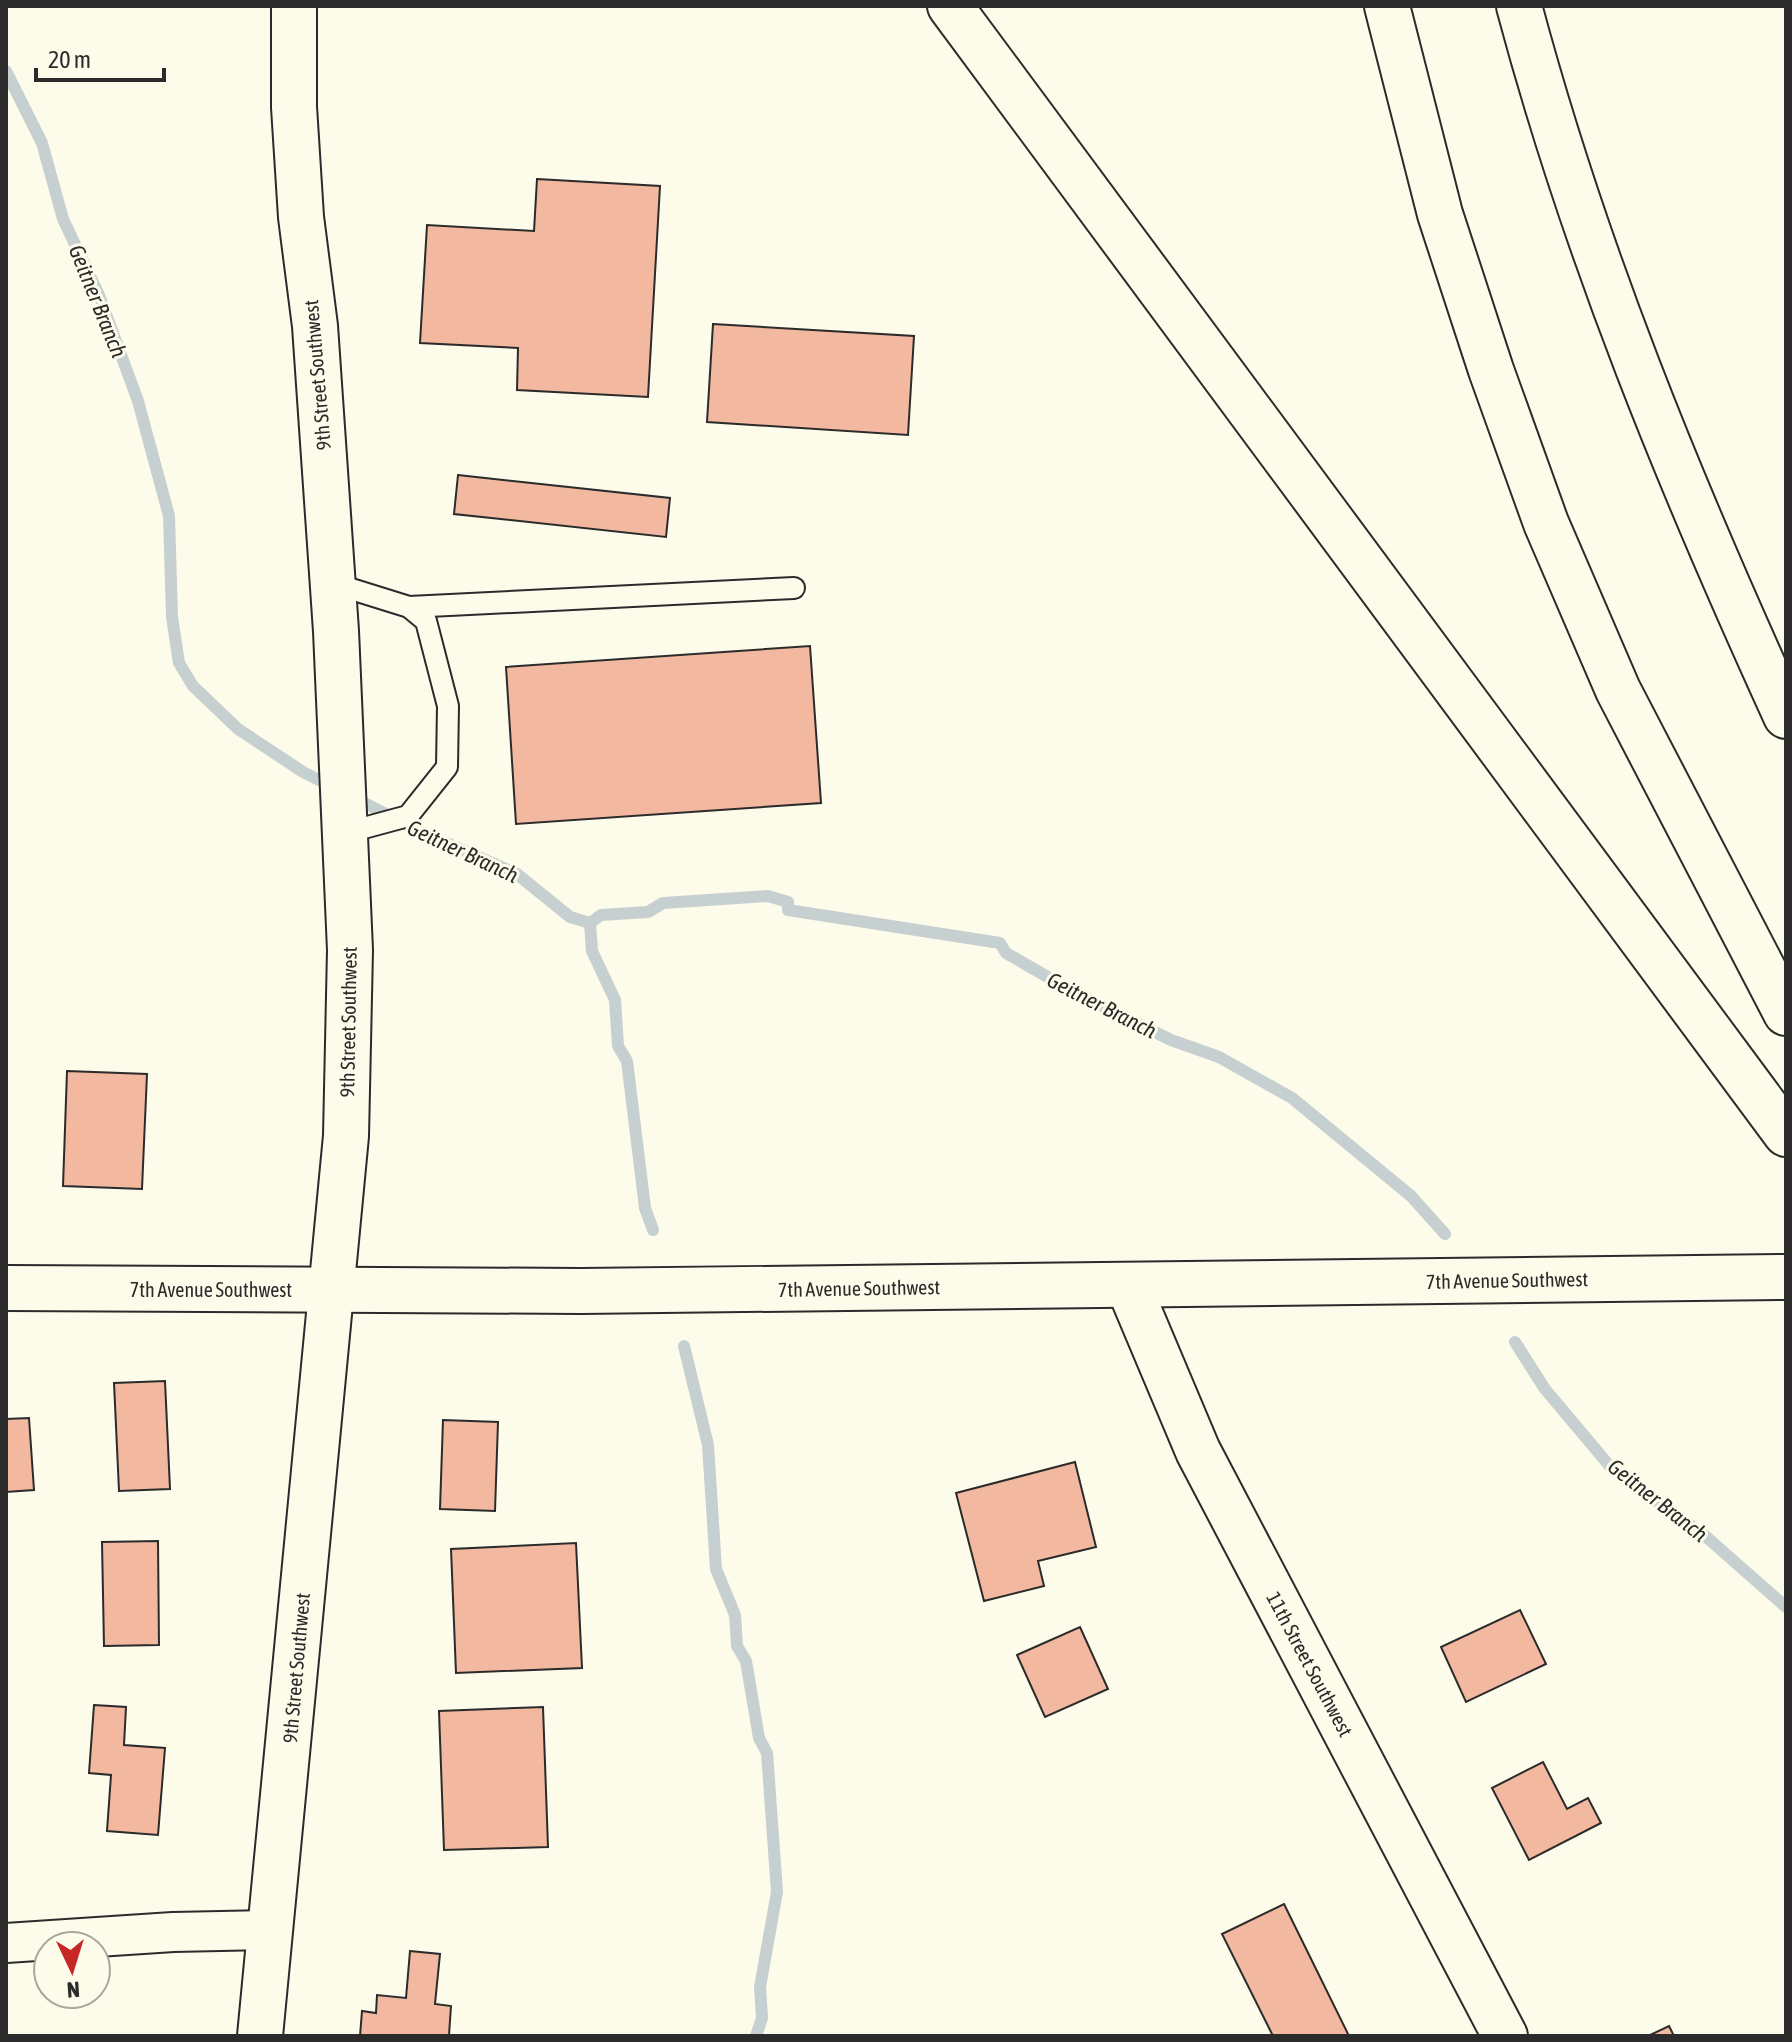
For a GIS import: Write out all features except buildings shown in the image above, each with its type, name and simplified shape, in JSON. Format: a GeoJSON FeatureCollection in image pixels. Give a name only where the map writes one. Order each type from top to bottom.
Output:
{"type":"FeatureCollection","features":[{"type":"Feature","properties":{"kind":"main road","name":"9th Street Southwest"},"geometry":{"type":"LineString","coordinates":[[260,2036],[346,1136],[350,950],[332,583],[315,326],[301,217],[294,107],[294,6]]}},
{"type":"Feature","properties":{"kind":"main road"},"geometry":{"type":"LineString","coordinates":[[950,6],[1786,1134]]}},
{"type":"Feature","properties":{"kind":"main road"},"geometry":{"type":"LineString","coordinates":[[1387,6],[1440,214],[1546,523],[1618,690],[1786,1013]]}},
{"type":"Feature","properties":{"kind":"main road"},"geometry":{"type":"LineString","coordinates":[[1519,6],[1598,264],[1640,377],[1718,568],[1786,716]]}},
{"type":"Feature","properties":{"kind":"main road","name":"7th Avenue Southwest"},"geometry":{"type":"LineString","coordinates":[[6,1288],[595,1291],[1786,1277]]}},
{"type":"Feature","properties":{"kind":"main road","name":"11th Street Southwest"},"geometry":{"type":"LineString","coordinates":[[1128,1285],[1198,1451],[1505,2036]]}},
{"type":"Feature","properties":{"kind":"street"},"geometry":{"type":"LineString","coordinates":[[6,1943],[173,1932],[271,1930]]}},
{"type":"Feature","properties":{"kind":"lane"},"geometry":{"type":"LineString","coordinates":[[332,583],[409,607],[794,588]]}},
{"type":"Feature","properties":{"kind":"lane"},"geometry":{"type":"LineString","coordinates":[[345,833],[408,816],[447,767],[448,706],[426,621],[409,607]]}},
{"type":"Feature","properties":{"kind":"waterway","name":"Geitner Branch"},"geometry":{"type":"LineString","coordinates":[[6,71],[42,143],[63,219],[99,295],[138,401],[169,516],[172,617],[179,663],[193,686],[238,729],[303,772],[335,788]]}},
{"type":"Feature","properties":{"kind":"waterway","name":"Geitner Branch"},"geometry":{"type":"LineString","coordinates":[[351,796],[417,830],[517,874],[570,917],[590,923]]}},
{"type":"Feature","properties":{"kind":"waterway","name":"Geitner Branch"},"geometry":{"type":"LineString","coordinates":[[590,923],[601,915],[648,912],[663,903],[768,896],[788,902],[788,910],[1000,943],[1006,953],[1074,992],[1171,1040],[1219,1057],[1292,1098],[1411,1196],[1445,1234]]}},
{"type":"Feature","properties":{"kind":"waterway"},"geometry":{"type":"LineString","coordinates":[[590,923],[592,951],[615,1000],[618,1046],[627,1061],[645,1208],[653,1230]]}},
{"type":"Feature","properties":{"kind":"waterway","name":"Geitner Branch"},"geometry":{"type":"LineString","coordinates":[[1515,1342],[1545,1389],[1613,1470],[1703,1534],[1786,1607]]}},
{"type":"Feature","properties":{"kind":"waterway"},"geometry":{"type":"LineString","coordinates":[[684,1346],[708,1445],[716,1569],[735,1615],[737,1646],[746,1661],[759,1738],[767,1753],[777,1892],[760,1987],[762,2018],[756,2036]]}}]}
